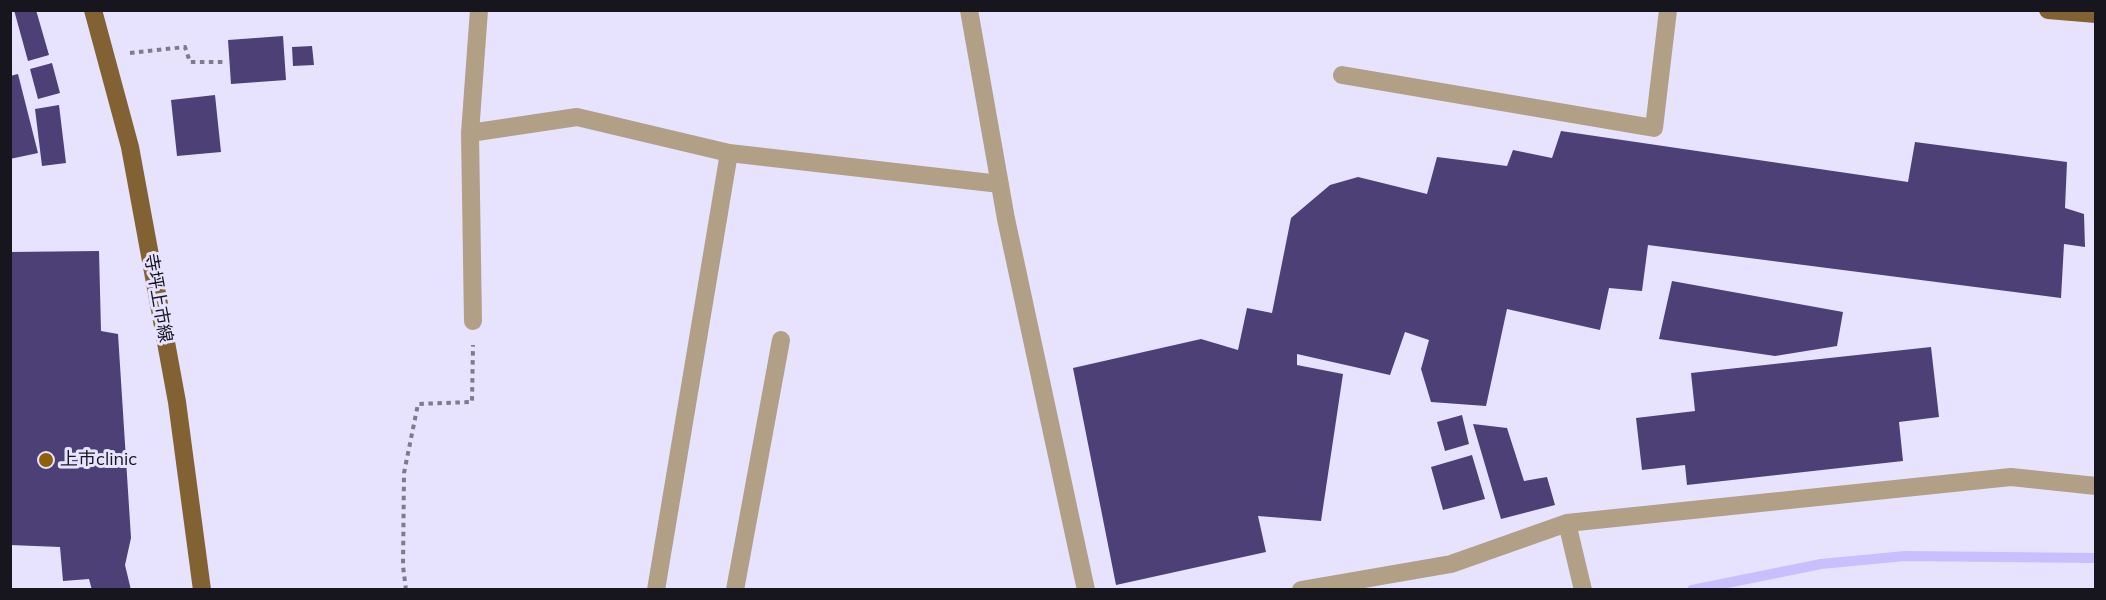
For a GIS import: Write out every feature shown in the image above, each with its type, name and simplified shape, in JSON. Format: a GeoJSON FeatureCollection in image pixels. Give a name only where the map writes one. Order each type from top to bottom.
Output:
{"type":"FeatureCollection","features":[{"type":"Feature","properties":{"kind":"main road","name":"寺坪上市線"},"geometry":{"type":"LineString","coordinates":[[93,10],[130,147],[177,402],[201,590]]}},
{"type":"Feature","properties":{"kind":"main road"},"geometry":{"type":"LineString","coordinates":[[2048,10],[2096,14]]}},
{"type":"Feature","properties":{"kind":"street"},"geometry":{"type":"LineString","coordinates":[[473,321],[470,133],[479,10]]}},
{"type":"Feature","properties":{"kind":"street"},"geometry":{"type":"LineString","coordinates":[[969,10],[1000,184],[1086,590]]}},
{"type":"Feature","properties":{"kind":"street"},"geometry":{"type":"LineString","coordinates":[[1342,75],[1654,128],[1668,10]]}},
{"type":"Feature","properties":{"kind":"street"},"geometry":{"type":"LineString","coordinates":[[470,133],[578,117],[729,153],[1000,184]]}},
{"type":"Feature","properties":{"kind":"street"},"geometry":{"type":"LineString","coordinates":[[656,590],[729,153]]}},
{"type":"Feature","properties":{"kind":"street"},"geometry":{"type":"LineString","coordinates":[[735,590],[781,340]]}},
{"type":"Feature","properties":{"kind":"street"},"geometry":{"type":"LineString","coordinates":[[1301,590],[1452,564],[1567,523],[2011,477],[2096,486]]}},
{"type":"Feature","properties":{"kind":"street"},"geometry":{"type":"LineString","coordinates":[[1567,523],[1583,590]]}},
{"type":"Feature","properties":{"kind":"path"},"geometry":{"type":"LineString","coordinates":[[105,55],[185,46],[190,62],[223,62]]}},
{"type":"Feature","properties":{"kind":"path"},"geometry":{"type":"LineString","coordinates":[[406,590],[403,566],[404,473],[418,404],[472,402],[473,321]]}},
{"type":"Feature","properties":{"kind":"building"},"geometry":{"type":"Polygon","coordinates":[[[14,10],[36,10],[49,55],[28,61],[14,10]]]}},
{"type":"Feature","properties":{"kind":"building"},"geometry":{"type":"Polygon","coordinates":[[[283,36],[286,80],[231,84],[228,40],[283,36]]]}},
{"type":"Feature","properties":{"kind":"building"},"geometry":{"type":"Polygon","coordinates":[[[312,46],[314,65],[293,66],[292,47],[312,46]]]}},
{"type":"Feature","properties":{"kind":"building"},"geometry":{"type":"Polygon","coordinates":[[[52,63],[60,93],[38,99],[30,69],[52,63]]]}},
{"type":"Feature","properties":{"kind":"building"},"geometry":{"type":"Polygon","coordinates":[[[18,74],[38,153],[10,159],[10,76],[18,74]]]}},
{"type":"Feature","properties":{"kind":"building"},"geometry":{"type":"Polygon","coordinates":[[[215,95],[221,152],[177,156],[171,100],[215,95]]]}},
{"type":"Feature","properties":{"kind":"building"},"geometry":{"type":"Polygon","coordinates":[[[59,105],[66,163],[42,166],[35,109],[59,105]]]}},
{"type":"Feature","properties":{"kind":"building"},"geometry":{"type":"Polygon","coordinates":[[[1561,131],[1908,182],[1915,142],[2067,162],[2065,208],[2084,214],[2085,247],[2064,244],[2061,298],[1648,245],[1642,291],[1609,288],[1600,330],[1507,309],[1486,406],[1431,402],[1421,369],[1429,340],[1405,332],[1390,375],[1297,354],[1297,365],[1343,374],[1321,521],[1258,516],[1266,552],[1116,585],[1073,368],[1201,339],[1238,350],[1247,308],[1272,313],[1291,218],[1330,185],[1358,177],[1427,194],[1437,157],[1507,166],[1513,150],[1552,158],[1561,131]]]}},
{"type":"Feature","properties":{"kind":"building"},"geometry":{"type":"Polygon","coordinates":[[[99,251],[101,331],[118,334],[131,538],[125,565],[131,590],[92,590],[89,579],[63,581],[60,547],[10,545],[10,252],[99,251]]]}},
{"type":"Feature","properties":{"kind":"building"},"geometry":{"type":"Polygon","coordinates":[[[1672,281],[1843,312],[1837,346],[1775,356],[1659,339],[1672,281]]]}},
{"type":"Feature","properties":{"kind":"building"},"geometry":{"type":"Polygon","coordinates":[[[1931,347],[1939,417],[1899,422],[1903,461],[1687,485],[1685,465],[1642,470],[1636,418],[1695,411],[1691,373],[1931,347]]]}},
{"type":"Feature","properties":{"kind":"building"},"geometry":{"type":"Polygon","coordinates":[[[1462,415],[1469,444],[1445,451],[1437,422],[1462,415]]]}},
{"type":"Feature","properties":{"kind":"building"},"geometry":{"type":"Polygon","coordinates":[[[1473,424],[1507,428],[1524,481],[1547,477],[1555,505],[1501,519],[1473,424]]]}},
{"type":"Feature","properties":{"kind":"building"},"geometry":{"type":"Polygon","coordinates":[[[1472,455],[1485,499],[1443,510],[1431,467],[1472,455]]]}},
{"type":"Feature","properties":{"kind":"waterway"},"geometry":{"type":"LineString","coordinates":[[1692,590],[1821,564],[1905,556],[2096,558]]}},
{"type":"Feature","properties":{"kind":"place","name":"上市clinic"},"geometry":{"type":"Point","coordinates":[46,460]}}]}
